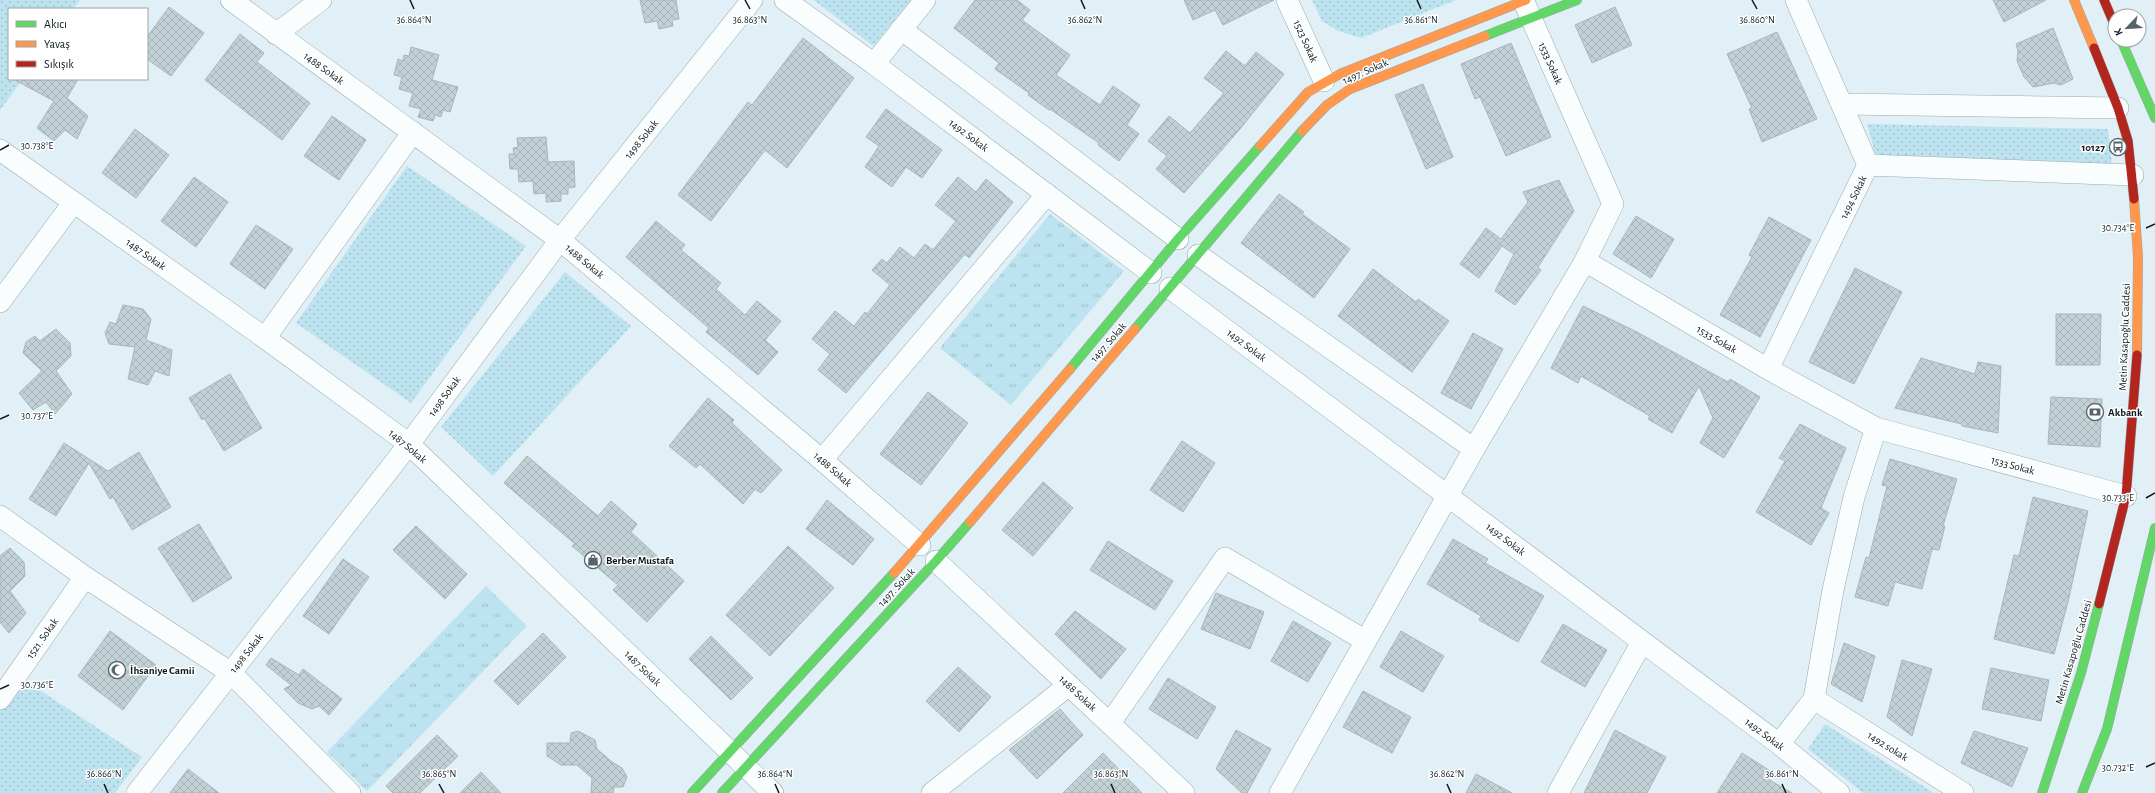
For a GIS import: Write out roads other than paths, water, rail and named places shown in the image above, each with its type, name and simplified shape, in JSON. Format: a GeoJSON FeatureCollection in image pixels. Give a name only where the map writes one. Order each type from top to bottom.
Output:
{"type":"FeatureCollection","features":[{"type":"Feature","properties":{"kind":"street","name":"1488 Sokak"},"geometry":{"type":"LineString","coordinates":[[231,0],[560,240],[822,460],[928,553],[1184,793]]}},
{"type":"Feature","properties":{"kind":"street"},"geometry":{"type":"LineString","coordinates":[[276,34],[321,0]]}},
{"type":"Feature","properties":{"kind":"street","name":"1498 Sokak"},"geometry":{"type":"LineString","coordinates":[[137,793],[409,444],[560,240],[752,0]]}},
{"type":"Feature","properties":{"kind":"street","name":"1492 Sokak"},"geometry":{"type":"LineString","coordinates":[[786,0],[874,64],[1151,273]]}},
{"type":"Feature","properties":{"kind":"street"},"geometry":{"type":"LineString","coordinates":[[874,64],[925,0]]}},
{"type":"Feature","properties":{"kind":"street","name":"1523 Sokak"},"geometry":{"type":"LineString","coordinates":[[1287,0],[1324,81]]}},
{"type":"Feature","properties":{"kind":"street","name":"1497. Sokak"},"geometry":{"type":"LineString","coordinates":[[722,793],[746,767],[928,553],[1178,239],[1296,103],[1308,92],[1324,81],[1367,62],[1526,5],[1577,0]]}},
{"type":"Feature","properties":{"kind":"street","name":"1494 Sokak"},"geometry":{"type":"LineString","coordinates":[[1768,369],[1868,165],[1843,104],[1796,0]]}},
{"type":"Feature","properties":{"kind":"street","name":"Metin Kasapoğlu Caddesi"},"geometry":{"type":"LineString","coordinates":[[2042,793],[2081,673],[2116,542],[2126,496],[2138,340],[2138,256],[2133,176],[2128,141],[2118,108],[2074,0]]}},
{"type":"Feature","properties":{"kind":"street","name":"1497. Sokak"},"geometry":{"type":"LineString","coordinates":[[692,793],[730,752],[928,553],[1170,288],[1312,119],[1327,105],[1350,89],[1526,5]]}},
{"type":"Feature","properties":{"kind":"street","name":"1533 Sokak"},"geometry":{"type":"LineString","coordinates":[[1526,5],[1613,204],[1585,262],[1768,369],[1876,428],[2126,496]]}},
{"type":"Feature","properties":{"kind":"street"},"geometry":{"type":"LineString","coordinates":[[901,29],[1198,255],[1474,449]]}},
{"type":"Feature","properties":{"kind":"street"},"geometry":{"type":"LineString","coordinates":[[2124,48],[2155,118]]}},
{"type":"Feature","properties":{"kind":"street"},"geometry":{"type":"LineString","coordinates":[[1843,104],[2118,108]]}},
{"type":"Feature","properties":{"kind":"street"},"geometry":{"type":"LineString","coordinates":[[265,338],[413,132]]}},
{"type":"Feature","properties":{"kind":"street","name":"1487 Sokak"},"geometry":{"type":"LineString","coordinates":[[0,150],[265,338],[409,444],[772,793]]}},
{"type":"Feature","properties":{"kind":"street"},"geometry":{"type":"LineString","coordinates":[[1868,165],[2133,176]]}},
{"type":"Feature","properties":{"kind":"street"},"geometry":{"type":"LineString","coordinates":[[822,460],[1047,194]]}},
{"type":"Feature","properties":{"kind":"street"},"geometry":{"type":"LineString","coordinates":[[0,302],[73,203]]}},
{"type":"Feature","properties":{"kind":"street"},"geometry":{"type":"LineString","coordinates":[[1280,793],[1474,449],[1585,262]]}},
{"type":"Feature","properties":{"kind":"street"},"geometry":{"type":"LineString","coordinates":[[1151,273],[1170,288]]}},
{"type":"Feature","properties":{"kind":"street","name":"1492 Sokak"},"geometry":{"type":"LineString","coordinates":[[1170,288],[1449,495],[1779,744],[1839,793]]}},
{"type":"Feature","properties":{"kind":"street"},"geometry":{"type":"LineString","coordinates":[[1779,744],[1814,699],[1833,590],[1854,496],[1876,428]]}},
{"type":"Feature","properties":{"kind":"street"},"geometry":{"type":"LineString","coordinates":[[0,516],[85,577],[231,673],[350,793]]}},
{"type":"Feature","properties":{"kind":"street"},"geometry":{"type":"LineString","coordinates":[[2082,793],[2107,729],[2150,573],[2155,528]]}},
{"type":"Feature","properties":{"kind":"street"},"geometry":{"type":"LineString","coordinates":[[1110,724],[1225,558],[1366,641]]}},
{"type":"Feature","properties":{"kind":"street","name":"1521. Sokak"},"geometry":{"type":"LineString","coordinates":[[0,699],[85,577]]}},
{"type":"Feature","properties":{"kind":"street"},"geometry":{"type":"LineString","coordinates":[[1558,793],[1642,642]]}},
{"type":"Feature","properties":{"kind":"street"},"geometry":{"type":"LineString","coordinates":[[932,793],[1069,685]]}},
{"type":"Feature","properties":{"kind":"street","name":"1492 sokak"},"geometry":{"type":"LineString","coordinates":[[1814,699],[1962,793]]}},
{"type":"Feature","properties":{"kind":"place","name":"10127"},"geometry":{"type":"Point","coordinates":[2118,147]}},
{"type":"Feature","properties":{"kind":"place","name":"Akbank"},"geometry":{"type":"Point","coordinates":[2095,412]}},
{"type":"Feature","properties":{"kind":"place","name":"Berber Mustafa"},"geometry":{"type":"Point","coordinates":[593,560]}},
{"type":"Feature","properties":{"kind":"place","name":"İhsaniye Camii"},"geometry":{"type":"Point","coordinates":[117,670]}}]}
